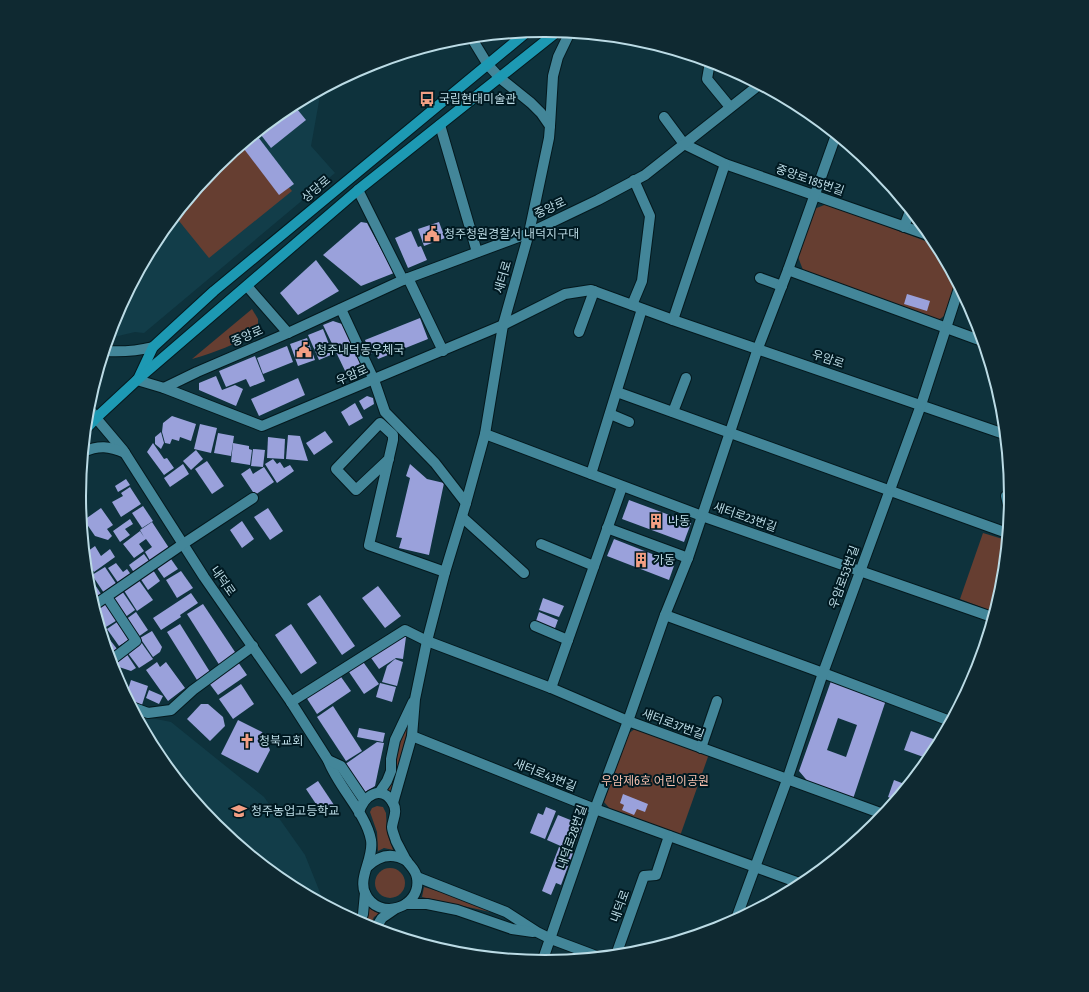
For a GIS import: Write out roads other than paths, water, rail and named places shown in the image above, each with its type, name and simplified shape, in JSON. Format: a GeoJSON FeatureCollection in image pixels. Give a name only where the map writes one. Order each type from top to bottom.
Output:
{"type":"FeatureCollection","features":[{"type":"Feature","properties":{"kind":"main road","name":"상당로"},"geometry":{"type":"LineString","coordinates":[[91,423],[137,380],[358,190],[550,37]]}},
{"type":"Feature","properties":{"kind":"main road","name":"상당로"},"geometry":{"type":"LineString","coordinates":[[137,380],[153,347],[214,291],[520,38]]}},
{"type":"Feature","properties":{"kind":"street","name":"새터로"},"geometry":{"type":"LineString","coordinates":[[415,699],[427,641],[445,572],[485,434],[503,325],[529,233],[550,138],[553,76],[558,57],[567,38]]}},
{"type":"Feature","properties":{"kind":"street"},"geometry":{"type":"LineString","coordinates":[[474,43],[488,65],[500,78],[531,103],[541,113],[550,126]]}},
{"type":"Feature","properties":{"kind":"street"},"geometry":{"type":"LineString","coordinates":[[709,68],[707,79],[730,107]]}},
{"type":"Feature","properties":{"kind":"street","name":"중앙로"},"geometry":{"type":"LineString","coordinates":[[164,388],[406,279],[529,233],[598,200],[645,174],[755,88]]}},
{"type":"Feature","properties":{"kind":"street"},"geometry":{"type":"LineString","coordinates":[[664,117],[684,144]]}},
{"type":"Feature","properties":{"kind":"street"},"geometry":{"type":"LineString","coordinates":[[440,125],[477,252]]}},
{"type":"Feature","properties":{"kind":"street","name":"내덕로28번길"},"geometry":{"type":"LineString","coordinates":[[545,955],[595,809],[665,615],[688,558],[758,348],[788,270],[834,140]]}},
{"type":"Feature","properties":{"kind":"street","name":"중앙로185번길"},"geometry":{"type":"LineString","coordinates":[[684,144],[725,164],[920,232]]}},
{"type":"Feature","properties":{"kind":"street"},"geometry":{"type":"LineString","coordinates":[[673,320],[725,164]]}},
{"type":"Feature","properties":{"kind":"street"},"geometry":{"type":"LineString","coordinates":[[591,474],[617,392],[642,281],[650,216],[634,180]]}},
{"type":"Feature","properties":{"kind":"street"},"geometry":{"type":"LineString","coordinates":[[358,190],[443,351]]}},
{"type":"Feature","properties":{"kind":"street"},"geometry":{"type":"LineString","coordinates":[[904,227],[908,216]]}},
{"type":"Feature","properties":{"kind":"street"},"geometry":{"type":"LineString","coordinates":[[788,270],[976,339]]}},
{"type":"Feature","properties":{"kind":"street"},"geometry":{"type":"LineString","coordinates":[[760,278],[782,286]]}},
{"type":"Feature","properties":{"kind":"street"},"geometry":{"type":"LineString","coordinates":[[247,286],[288,333]]}},
{"type":"Feature","properties":{"kind":"street","name":"우암로"},"geometry":{"type":"LineString","coordinates":[[137,380],[164,388],[262,426],[503,325],[565,294],[591,290],[673,320],[999,432]]}},
{"type":"Feature","properties":{"kind":"street"},"geometry":{"type":"LineString","coordinates":[[579,332],[594,291]]}},
{"type":"Feature","properties":{"kind":"street","name":"우암로53번길"},"geometry":{"type":"LineString","coordinates":[[738,912],[787,780],[823,673],[922,405],[957,295]]}},
{"type":"Feature","properties":{"kind":"street"},"geometry":{"type":"LineString","coordinates":[[341,309],[374,380],[385,412],[435,463],[466,503]]}},
{"type":"Feature","properties":{"kind":"street"},"geometry":{"type":"LineString","coordinates":[[109,351],[153,347]]}},
{"type":"Feature","properties":{"kind":"street"},"geometry":{"type":"LineString","coordinates":[[673,412],[686,378]]}},
{"type":"Feature","properties":{"kind":"street"},"geometry":{"type":"LineString","coordinates":[[617,392],[1002,531]]}},
{"type":"Feature","properties":{"kind":"street","name":"내덕로"},"geometry":{"type":"LineString","coordinates":[[93,413],[125,454],[204,577],[291,702],[328,760],[332,771],[369,831],[371,842],[368,867]]}},
{"type":"Feature","properties":{"kind":"street"},"geometry":{"type":"LineString","coordinates":[[610,414],[629,422]]}},
{"type":"Feature","properties":{"kind":"street"},"geometry":{"type":"LineString","coordinates":[[92,420],[96,418]]}},
{"type":"Feature","properties":{"kind":"street"},"geometry":{"type":"LineString","coordinates":[[389,459],[356,490],[336,469],[380,423],[393,435],[389,459],[369,544],[445,572]]}},
{"type":"Feature","properties":{"kind":"street","name":"새터로23번길"},"geometry":{"type":"LineString","coordinates":[[485,434],[702,516],[988,616]]}},
{"type":"Feature","properties":{"kind":"street"},"geometry":{"type":"LineString","coordinates":[[88,450],[103,446],[125,454]]}},
{"type":"Feature","properties":{"kind":"street"},"geometry":{"type":"LineString","coordinates":[[551,688],[622,487]]}},
{"type":"Feature","properties":{"kind":"street"},"geometry":{"type":"LineString","coordinates":[[98,602],[253,498]]}},
{"type":"Feature","properties":{"kind":"street"},"geometry":{"type":"LineString","coordinates":[[462,517],[524,574]]}},
{"type":"Feature","properties":{"kind":"street"},"geometry":{"type":"LineString","coordinates":[[607,528],[688,558]]}},
{"type":"Feature","properties":{"kind":"street"},"geometry":{"type":"LineString","coordinates":[[541,544],[594,566]]}},
{"type":"Feature","properties":{"kind":"street"},"geometry":{"type":"LineString","coordinates":[[107,596],[136,641],[115,657]]}},
{"type":"Feature","properties":{"kind":"street"},"geometry":{"type":"LineString","coordinates":[[665,615],[945,719]]}},
{"type":"Feature","properties":{"kind":"street"},"geometry":{"type":"LineString","coordinates":[[535,626],[568,640]]}},
{"type":"Feature","properties":{"kind":"street"},"geometry":{"type":"LineString","coordinates":[[291,702],[405,630],[427,641]]}},
{"type":"Feature","properties":{"kind":"street","name":"새터로37번길"},"geometry":{"type":"LineString","coordinates":[[427,641],[551,688],[628,721],[878,812]]}},
{"type":"Feature","properties":{"kind":"street"},"geometry":{"type":"LineString","coordinates":[[139,709],[148,713],[171,710],[193,690],[253,646]]}},
{"type":"Feature","properties":{"kind":"street"},"geometry":{"type":"LineString","coordinates":[[393,803],[412,736],[415,699]]}},
{"type":"Feature","properties":{"kind":"street"},"geometry":{"type":"LineString","coordinates":[[379,793],[387,781],[391,771],[391,759],[395,740],[415,699]]}},
{"type":"Feature","properties":{"kind":"street"},"geometry":{"type":"LineString","coordinates":[[700,748],[717,701]]}},
{"type":"Feature","properties":{"kind":"street","name":"새터로43번길"},"geometry":{"type":"LineString","coordinates":[[412,736],[595,809],[794,881]]}},
{"type":"Feature","properties":{"kind":"street"},"geometry":{"type":"LineString","coordinates":[[328,760],[341,766],[364,800]]}},
{"type":"Feature","properties":{"kind":"street"},"geometry":{"type":"LineString","coordinates":[[359,813],[364,800],[371,795],[379,793],[386,795],[393,803],[396,810],[392,829],[397,843],[407,861],[414,868],[417,877],[415,894],[406,904],[395,909],[382,918],[378,924]]}},
{"type":"Feature","properties":{"kind":"street","name":"내덕로"},"geometry":{"type":"LineString","coordinates":[[618,949],[644,876],[656,875],[669,836]]}},
{"type":"Feature","properties":{"kind":"street"},"geometry":{"type":"LineString","coordinates":[[362,917],[365,893],[363,884],[364,875],[368,867],[374,860],[382,856],[396,856],[407,861]]}},
{"type":"Feature","properties":{"kind":"street"},"geometry":{"type":"LineString","coordinates":[[417,877],[506,912],[537,932],[551,939],[588,953]]}},
{"type":"Feature","properties":{"kind":"street"},"geometry":{"type":"LineString","coordinates":[[365,893],[370,901],[377,906],[386,909],[395,909]]}},
{"type":"Feature","properties":{"kind":"street"},"geometry":{"type":"LineString","coordinates":[[406,904],[427,904],[458,910],[512,928],[537,932]]}},
{"type":"Feature","properties":{"kind":"place","name":"국립현대미술관"},"geometry":{"type":"Point","coordinates":[427,99]}},
{"type":"Feature","properties":{"kind":"place","name":"청주청원경찰서 내덕지구대"},"geometry":{"type":"Point","coordinates":[432,234]}},
{"type":"Feature","properties":{"kind":"place","name":"청주내덕동우체국"},"geometry":{"type":"Point","coordinates":[304,350]}},
{"type":"Feature","properties":{"kind":"place","name":"나동"},"geometry":{"type":"Point","coordinates":[656,521]}},
{"type":"Feature","properties":{"kind":"place","name":"가동"},"geometry":{"type":"Point","coordinates":[641,560]}},
{"type":"Feature","properties":{"kind":"place","name":"청북교회"},"geometry":{"type":"Point","coordinates":[247,741]}},
{"type":"Feature","properties":{"kind":"place","name":"청주농업고등학교"},"geometry":{"type":"Point","coordinates":[239,811]}},
{"type":"Feature","properties":{"kind":"park label","name":"우암제6호 어린이공원"},"geometry":{"type":"Point","coordinates":[655,781]}}]}
